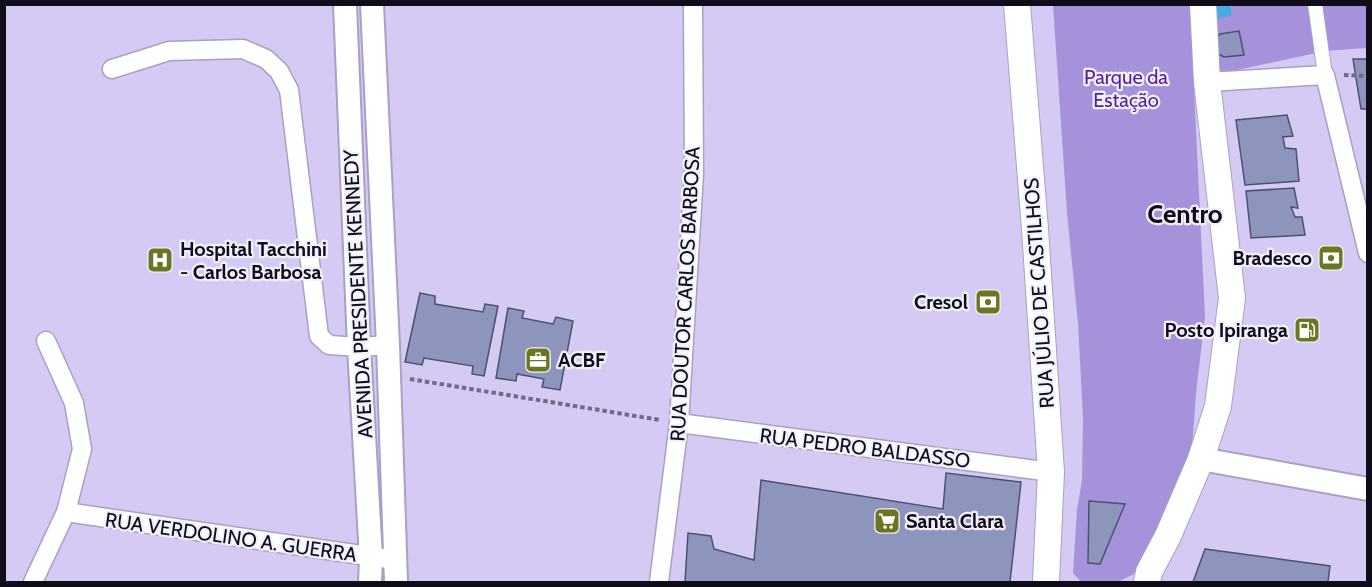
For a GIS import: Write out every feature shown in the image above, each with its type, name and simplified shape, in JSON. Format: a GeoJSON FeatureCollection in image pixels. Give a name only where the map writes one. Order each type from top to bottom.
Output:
{"type":"FeatureCollection","features":[{"type":"Feature","properties":{"kind":"main road","name":"RUA JÚLIO DE CASTILHOS"},"geometry":{"type":"LineString","coordinates":[[1017,4],[1051,472],[1051,579]]}},
{"type":"Feature","properties":{"kind":"main road"},"geometry":{"type":"LineString","coordinates":[[1145,579],[1168,536],[1201,459],[1218,406],[1232,298],[1207,82],[1203,4]]}},
{"type":"Feature","properties":{"kind":"street","name":"AVENIDA PRESIDENTE KENNEDY"},"geometry":{"type":"LineString","coordinates":[[345,4],[359,346],[371,558],[370,582]]}},
{"type":"Feature","properties":{"kind":"street","name":"AVENIDA PRESIDENTE KENNEDY"},"geometry":{"type":"LineString","coordinates":[[372,4],[388,345],[396,582]]}},
{"type":"Feature","properties":{"kind":"street","name":"RUA DOUTOR CARLOS BARBOSA"},"geometry":{"type":"LineString","coordinates":[[659,582],[679,423],[694,173],[693,4]]}},
{"type":"Feature","properties":{"kind":"street"},"geometry":{"type":"LineString","coordinates":[[1315,4],[1325,75],[1368,252]]}},
{"type":"Feature","properties":{"kind":"street"},"geometry":{"type":"LineString","coordinates":[[112,69],[169,51],[243,49],[266,59],[279,71],[289,90],[319,336],[329,345],[388,345]]}},
{"type":"Feature","properties":{"kind":"street"},"geometry":{"type":"LineString","coordinates":[[1207,82],[1325,75]]}},
{"type":"Feature","properties":{"kind":"street"},"geometry":{"type":"LineString","coordinates":[[33,582],[66,512],[82,449],[74,403],[46,341]]}},
{"type":"Feature","properties":{"kind":"street","name":"RUA PEDRO BALDASSO"},"geometry":{"type":"LineString","coordinates":[[679,423],[1051,472]]}},
{"type":"Feature","properties":{"kind":"street"},"geometry":{"type":"LineString","coordinates":[[1201,459],[1368,489]]}},
{"type":"Feature","properties":{"kind":"street","name":"RUA VERDOLINO A. GUERRA"},"geometry":{"type":"LineString","coordinates":[[66,512],[396,560]]}},
{"type":"Feature","properties":{"kind":"path"},"geometry":{"type":"LineString","coordinates":[[388,375],[679,423]]}},
{"type":"Feature","properties":{"kind":"green space","name":"Parque da Estação"},"geometry":{"type":"Polygon","coordinates":[[[1053,5],[1190,5],[1205,316],[1191,462],[1134,574],[1118,582],[1081,582],[1073,573],[1077,510],[1082,480],[1083,418],[1078,323],[1067,213],[1053,5]]]}},
{"type":"Feature","properties":{"kind":"green space"},"geometry":{"type":"Polygon","coordinates":[[[1207,5],[1367,5],[1367,48],[1326,51],[1209,76],[1207,5]]]}},
{"type":"Feature","properties":{"kind":"water"},"geometry":{"type":"Polygon","coordinates":[[[1211,4],[1230,5],[1232,15],[1212,20],[1211,4]]]}},
{"type":"Feature","properties":{"kind":"building"},"geometry":{"type":"Polygon","coordinates":[[[1239,31],[1244,55],[1224,57],[1215,52],[1215,40],[1220,34],[1239,31]]]}},
{"type":"Feature","properties":{"kind":"building"},"geometry":{"type":"Polygon","coordinates":[[[1353,59],[1368,59],[1368,109],[1361,109],[1353,59]]]}},
{"type":"Feature","properties":{"kind":"building"},"geometry":{"type":"Polygon","coordinates":[[[1287,115],[1293,136],[1283,137],[1285,148],[1296,149],[1299,181],[1245,185],[1236,120],[1287,115]]]}},
{"type":"Feature","properties":{"kind":"building"},"geometry":{"type":"Polygon","coordinates":[[[1294,188],[1298,208],[1291,207],[1295,217],[1302,217],[1305,235],[1251,238],[1246,191],[1294,188]]]}},
{"type":"Feature","properties":{"kind":"building"},"geometry":{"type":"Polygon","coordinates":[[[420,293],[435,296],[435,304],[483,312],[485,304],[498,306],[484,376],[472,374],[473,366],[424,358],[422,365],[405,362],[420,293]]]}},
{"type":"Feature","properties":{"kind":"building"},"geometry":{"type":"Polygon","coordinates":[[[508,308],[524,311],[522,318],[553,324],[556,317],[573,321],[560,390],[542,387],[544,379],[517,374],[516,381],[496,378],[508,308]]]}},
{"type":"Feature","properties":{"kind":"building","name":"Santa Clara"},"geometry":{"type":"Polygon","coordinates":[[[946,473],[1021,482],[1010,582],[685,582],[688,533],[711,536],[714,549],[754,560],[761,480],[943,509],[946,473]]]}},
{"type":"Feature","properties":{"kind":"building"},"geometry":{"type":"Polygon","coordinates":[[[1089,501],[1125,504],[1100,564],[1088,563],[1089,501]]]}},
{"type":"Feature","properties":{"kind":"building"},"geometry":{"type":"Polygon","coordinates":[[[1205,549],[1330,566],[1328,582],[1193,582],[1205,549]]]}},
{"type":"Feature","properties":{"kind":"place","name":"Bradesco"},"geometry":{"type":"Point","coordinates":[1331,258]}},
{"type":"Feature","properties":{"kind":"place","name":"Hospital Tacchini - Carlos Barbosa"},"geometry":{"type":"Point","coordinates":[160,260]}},
{"type":"Feature","properties":{"kind":"place","name":"Cresol"},"geometry":{"type":"Point","coordinates":[988,302]}},
{"type":"Feature","properties":{"kind":"place","name":"Posto Ipiranga"},"geometry":{"type":"Point","coordinates":[1307,330]}},
{"type":"Feature","properties":{"kind":"place","name":"ACBF"},"geometry":{"type":"Point","coordinates":[538,360]}},
{"type":"Feature","properties":{"kind":"place","name":"Santa Clara"},"geometry":{"type":"Point","coordinates":[887,521]}},
{"type":"Feature","properties":{"kind":"district","name":"Centro"},"geometry":{"type":"Point","coordinates":[1185,214]}}]}
